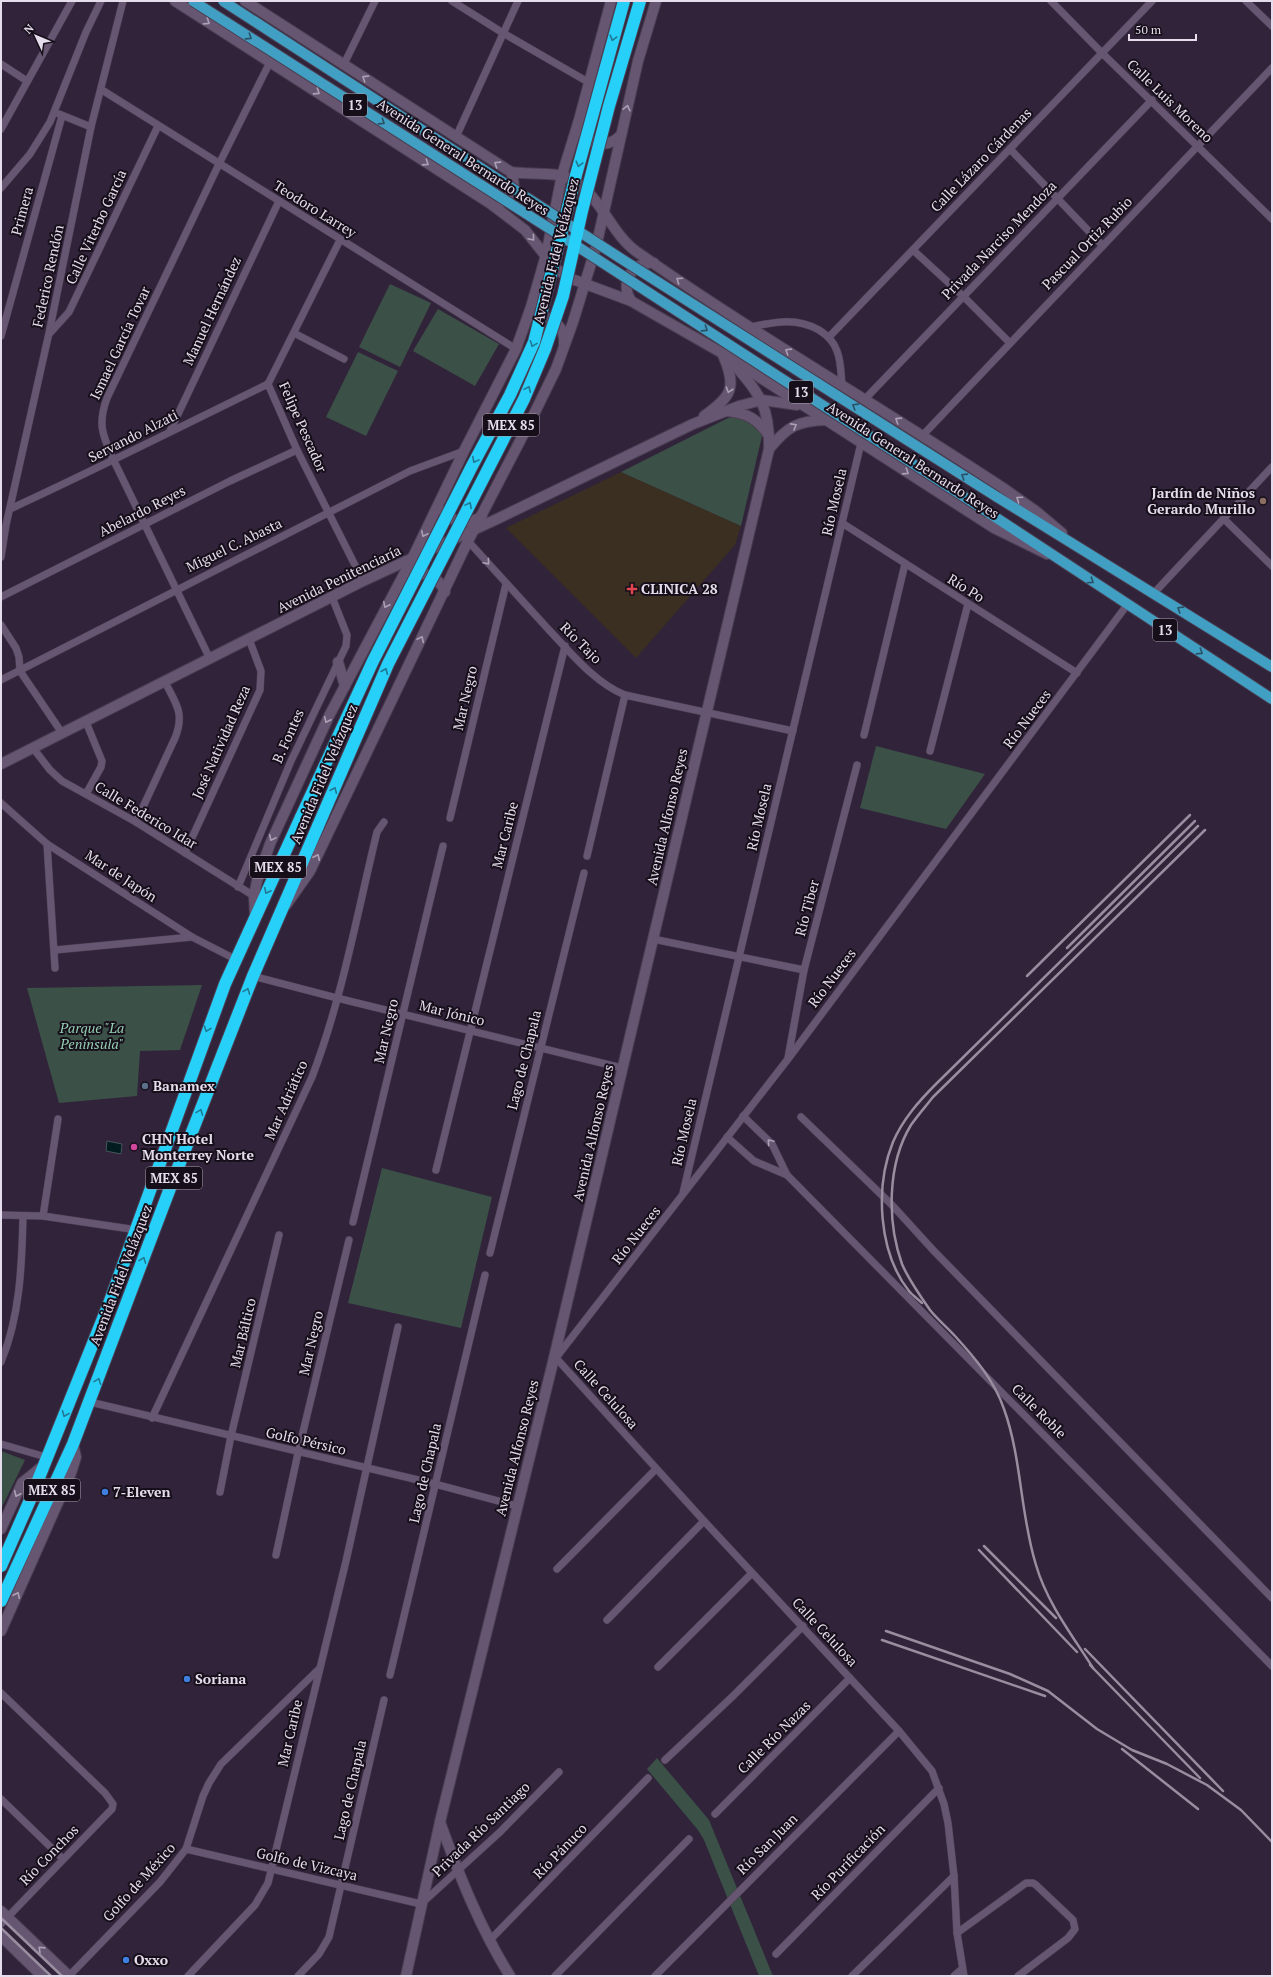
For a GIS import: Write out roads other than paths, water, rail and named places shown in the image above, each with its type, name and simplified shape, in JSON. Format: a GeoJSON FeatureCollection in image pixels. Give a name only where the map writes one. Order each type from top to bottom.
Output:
{"type":"FeatureCollection","features":[{"type":"Feature","properties":{"kind":"highway","name":"Avenida Fidel Velázquez"},"geometry":{"type":"LineString","coordinates":[[1,1566],[79,1379],[137,1230],[210,1021],[235,960],[373,661],[510,394],[534,342],[576,175],[624,1]]}},
{"type":"Feature","properties":{"kind":"highway","name":"Avenida Fidel Velázquez"},"geometry":{"type":"LineString","coordinates":[[1,1601],[74,1444],[172,1183],[254,976],[388,664],[524,399],[545,349],[563,296],[608,106],[640,1]]}},
{"type":"Feature","properties":{"kind":"main road","name":"Avenida General Bernardo Reyes"},"geometry":{"type":"LineString","coordinates":[[193,1],[989,513],[1272,699]]}},
{"type":"Feature","properties":{"kind":"main road","name":"Avenida General Bernardo Reyes"},"geometry":{"type":"LineString","coordinates":[[223,1],[620,258],[997,497],[1271,664]]}},
{"type":"Feature","properties":{"kind":"street"},"geometry":{"type":"LineString","coordinates":[[1,129],[72,1]]}},
{"type":"Feature","properties":{"kind":"street","name":"Primera"},"geometry":{"type":"LineString","coordinates":[[1,188],[30,154],[46,128],[101,1]]}},
{"type":"Feature","properties":{"kind":"street","name":"Federico Rendón"},"geometry":{"type":"LineString","coordinates":[[1,557],[4,524],[10,509],[49,333],[91,127],[102,90],[123,1]]}},
{"type":"Feature","properties":{"kind":"street","name":"Avenida General Bernardo Reyes"},"geometry":{"type":"LineString","coordinates":[[175,1],[491,204],[525,230],[562,273],[585,284],[631,301],[726,356],[1012,539],[1059,560]]}},
{"type":"Feature","properties":{"kind":"street","name":"Avenida General Bernardo Reyes"},"geometry":{"type":"LineString","coordinates":[[245,1],[511,172],[529,175],[562,175],[581,185],[604,212],[619,235],[627,243],[654,263],[750,327],[865,399],[1024,502],[1071,541]]}},
{"type":"Feature","properties":{"kind":"street"},"geometry":{"type":"LineString","coordinates":[[344,64],[375,1]]}},
{"type":"Feature","properties":{"kind":"street"},"geometry":{"type":"LineString","coordinates":[[452,1],[503,33],[588,82]]}},
{"type":"Feature","properties":{"kind":"street"},"geometry":{"type":"LineString","coordinates":[[456,137],[518,1]]}},
{"type":"Feature","properties":{"kind":"street"},"geometry":{"type":"LineString","coordinates":[[255,916],[254,896],[257,881],[270,844],[345,686],[397,584],[412,559],[464,451],[516,350],[546,255],[562,175],[579,120],[611,1]]}},
{"type":"Feature","properties":{"kind":"street"},"geometry":{"type":"LineString","coordinates":[[280,913],[296,894],[310,871],[468,541],[556,369],[596,247],[638,61],[656,1]]}},
{"type":"Feature","properties":{"kind":"street","name":"Calle Luis Moreno"},"geometry":{"type":"LineString","coordinates":[[1051,1],[1102,53],[1272,218]]}},
{"type":"Feature","properties":{"kind":"street","name":"Calle Lázaro Cárdenas"},"geometry":{"type":"LineString","coordinates":[[829,338],[1152,1]]}},
{"type":"Feature","properties":{"kind":"street"},"geometry":{"type":"LineString","coordinates":[[1246,1],[1272,26]]}},
{"type":"Feature","properties":{"kind":"street","name":"Ismael García Tovar"},"geometry":{"type":"LineString","coordinates":[[210,659],[104,439],[101,414],[107,398],[219,164],[270,62]]}},
{"type":"Feature","properties":{"kind":"street"},"geometry":{"type":"LineString","coordinates":[[1,64],[27,81]]}},
{"type":"Feature","properties":{"kind":"street","name":"Pascual Ortiz Rubio"},"geometry":{"type":"LineString","coordinates":[[922,436],[1272,68]]}},
{"type":"Feature","properties":{"kind":"street","name":"Teodoro Larrey"},"geometry":{"type":"LineString","coordinates":[[102,90],[516,350]]}},
{"type":"Feature","properties":{"kind":"street","name":"Privada Narciso Mendoza"},"geometry":{"type":"LineString","coordinates":[[865,399],[1152,100]]}},
{"type":"Feature","properties":{"kind":"street"},"geometry":{"type":"LineString","coordinates":[[54,111],[62,116],[91,127]]}},
{"type":"Feature","properties":{"kind":"street","name":"Primera"},"geometry":{"type":"LineString","coordinates":[[1,336],[62,116]]}},
{"type":"Feature","properties":{"kind":"street"},"geometry":{"type":"LineString","coordinates":[[579,120],[581,132],[590,141],[595,143],[607,144],[618,139],[621,135]]}},
{"type":"Feature","properties":{"kind":"street","name":"Calle Viterbo García"},"geometry":{"type":"LineString","coordinates":[[49,333],[69,312],[158,126]]}},
{"type":"Feature","properties":{"kind":"street"},"geometry":{"type":"LineString","coordinates":[[1010,149],[1103,246]]}},
{"type":"Feature","properties":{"kind":"street"},"geometry":{"type":"LineString","coordinates":[[491,204],[504,202],[513,192],[514,178],[511,172]]}},
{"type":"Feature","properties":{"kind":"street","name":"Manuel Hernández"},"geometry":{"type":"LineString","coordinates":[[170,431],[279,201]]}},
{"type":"Feature","properties":{"kind":"street","name":"Felipe Pescador"},"geometry":{"type":"LineString","coordinates":[[340,240],[268,384],[297,450],[363,581]]}},
{"type":"Feature","properties":{"kind":"street"},"geometry":{"type":"LineString","coordinates":[[913,250],[963,296],[1010,344]]}},
{"type":"Feature","properties":{"kind":"street"},"geometry":{"type":"LineString","coordinates":[[631,301],[626,289],[629,275],[639,265],[646,262],[654,263]]}},
{"type":"Feature","properties":{"kind":"street"},"geometry":{"type":"LineString","coordinates":[[526,320],[542,317],[553,321],[561,330],[564,347]]}},
{"type":"Feature","properties":{"kind":"street"},"geometry":{"type":"LineString","coordinates":[[750,327],[791,321],[811,326],[829,338],[837,350],[842,385]]}},
{"type":"Feature","properties":{"kind":"street"},"geometry":{"type":"LineString","coordinates":[[294,333],[344,358]]}},
{"type":"Feature","properties":{"kind":"street","name":"Avenida Alfonso Reyes"},"geometry":{"type":"LineString","coordinates":[[406,1976],[440,1822],[517,1506],[555,1360],[622,1068],[769,449],[767,413],[762,400],[726,356]]}},
{"type":"Feature","properties":{"kind":"street","name":"Avenida Penitenciaría"},"geometry":{"type":"LineString","coordinates":[[693,424],[720,403],[730,391],[731,377],[726,356]]}},
{"type":"Feature","properties":{"kind":"street","name":"Servando Alzati"},"geometry":{"type":"LineString","coordinates":[[10,509],[114,461],[170,431],[268,384]]}},
{"type":"Feature","properties":{"kind":"street","name":"Avenida Penitenciaría"},"geometry":{"type":"LineString","coordinates":[[1,764],[166,682],[363,581],[693,424],[749,403],[762,400],[803,406]]}},
{"type":"Feature","properties":{"kind":"street"},"geometry":{"type":"LineString","coordinates":[[728,411],[740,412],[752,417],[762,426],[769,436]]}},
{"type":"Feature","properties":{"kind":"street","name":"Avenida Alfonso Reyes"},"geometry":{"type":"LineString","coordinates":[[769,449],[786,430],[793,425],[808,421],[827,420]]}},
{"type":"Feature","properties":{"kind":"street","name":"Río Mosela"},"geometry":{"type":"LineString","coordinates":[[682,1197],[861,443]]}},
{"type":"Feature","properties":{"kind":"street","name":"Abelardo Reyes"},"geometry":{"type":"LineString","coordinates":[[1,597],[145,523],[297,450]]}},
{"type":"Feature","properties":{"kind":"street","name":"Miguel C. Abasta"},"geometry":{"type":"LineString","coordinates":[[1,680],[176,589],[410,471],[464,451]]}},
{"type":"Feature","properties":{"kind":"street"},"geometry":{"type":"LineString","coordinates":[[1154,593],[1272,467]]}},
{"type":"Feature","properties":{"kind":"street"},"geometry":{"type":"LineString","coordinates":[[439,504],[447,516],[459,522],[473,521],[482,516]]}},
{"type":"Feature","properties":{"kind":"street"},"geometry":{"type":"LineString","coordinates":[[1224,519],[1272,566]]}},
{"type":"Feature","properties":{"kind":"street","name":"Río Po"},"geometry":{"type":"LineString","coordinates":[[842,523],[1077,673]]}},
{"type":"Feature","properties":{"kind":"street","name":"Río Tajo"},"geometry":{"type":"LineString","coordinates":[[468,541],[506,584],[565,646],[606,686],[626,695],[793,731]]}},
{"type":"Feature","properties":{"kind":"street"},"geometry":{"type":"LineString","coordinates":[[864,735],[905,564]]}},
{"type":"Feature","properties":{"kind":"street"},"geometry":{"type":"LineString","coordinates":[[397,584],[402,579],[414,574],[427,574],[438,580],[444,592]]}},
{"type":"Feature","properties":{"kind":"street","name":"Mar Negro"},"geometry":{"type":"LineString","coordinates":[[450,818],[506,584]]}},
{"type":"Feature","properties":{"kind":"street","name":"B. Fontes"},"geometry":{"type":"LineString","coordinates":[[238,886],[291,761],[346,646],[347,638],[332,597]]}},
{"type":"Feature","properties":{"kind":"street"},"geometry":{"type":"LineString","coordinates":[[930,751],[968,604]]}},
{"type":"Feature","properties":{"kind":"street","name":"Río Nueces"},"geometry":{"type":"LineString","coordinates":[[555,1360],[788,1059],[1127,605]]}},
{"type":"Feature","properties":{"kind":"street"},"geometry":{"type":"LineString","coordinates":[[1,625],[16,648],[19,657],[20,671],[62,734]]}},
{"type":"Feature","properties":{"kind":"street","name":"José Natividad Reza"},"geometry":{"type":"LineString","coordinates":[[185,853],[260,690],[261,671],[249,639]]}},
{"type":"Feature","properties":{"kind":"street","name":"Mar Caribe"},"geometry":{"type":"LineString","coordinates":[[436,1170],[565,646]]}},
{"type":"Feature","properties":{"kind":"street"},"geometry":{"type":"LineString","coordinates":[[338,662],[345,686]]}},
{"type":"Feature","properties":{"kind":"street"},"geometry":{"type":"LineString","coordinates":[[136,822],[176,738],[180,724],[180,714],[166,682]]}},
{"type":"Feature","properties":{"kind":"street"},"geometry":{"type":"LineString","coordinates":[[588,856],[626,695]]}},
{"type":"Feature","properties":{"kind":"street"},"geometry":{"type":"LineString","coordinates":[[86,722],[102,761],[101,767],[86,794]]}},
{"type":"Feature","properties":{"kind":"street","name":"Calle Federico Idar"},"geometry":{"type":"LineString","coordinates":[[33,748],[55,775],[74,788],[136,822],[254,896]]}},
{"type":"Feature","properties":{"kind":"street","name":"Río Tiber"},"geometry":{"type":"LineString","coordinates":[[788,1059],[804,970],[858,765]]}},
{"type":"Feature","properties":{"kind":"street","name":"Mar de Japón"},"geometry":{"type":"LineString","coordinates":[[1,803],[47,844],[192,937],[235,960]]}},
{"type":"Feature","properties":{"kind":"street","name":"Mar Adriático"},"geometry":{"type":"LineString","coordinates":[[152,1418],[302,1101],[323,1049],[337,998],[377,832],[384,822]]}},
{"type":"Feature","properties":{"kind":"street"},"geometry":{"type":"LineString","coordinates":[[47,844],[55,968]]}},
{"type":"Feature","properties":{"kind":"street","name":"Mar Negro"},"geometry":{"type":"LineString","coordinates":[[353,1222],[443,846]]}},
{"type":"Feature","properties":{"kind":"street","name":"Lago de Chapala"},"geometry":{"type":"LineString","coordinates":[[490,1252],[584,873]]}},
{"type":"Feature","properties":{"kind":"street"},"geometry":{"type":"LineString","coordinates":[[55,950],[192,937]]}},
{"type":"Feature","properties":{"kind":"street"},"geometry":{"type":"LineString","coordinates":[[653,939],[804,970]]}},
{"type":"Feature","properties":{"kind":"street","name":"Mar Jónico"},"geometry":{"type":"LineString","coordinates":[[254,976],[337,998],[622,1068]]}},
{"type":"Feature","properties":{"kind":"street","name":"Calle Roble"},"geometry":{"type":"LineString","coordinates":[[743,1116],[772,1144],[787,1175],[1272,1666]]}},
{"type":"Feature","properties":{"kind":"street"},"geometry":{"type":"LineString","coordinates":[[801,1117],[892,1205],[933,1250],[1272,1598]]}},
{"type":"Feature","properties":{"kind":"street"},"geometry":{"type":"LineString","coordinates":[[43,1216],[58,1118]]}},
{"type":"Feature","properties":{"kind":"street","name":"Calle Roble"},"geometry":{"type":"LineString","coordinates":[[727,1137],[754,1161],[787,1175]]}},
{"type":"Feature","properties":{"kind":"street"},"geometry":{"type":"LineString","coordinates":[[1,1215],[43,1216],[137,1230]]}},
{"type":"Feature","properties":{"kind":"street"},"geometry":{"type":"LineString","coordinates":[[1,1362],[15,1308],[22,1249],[24,1216]]}},
{"type":"Feature","properties":{"kind":"street","name":"Mar Báltico"},"geometry":{"type":"LineString","coordinates":[[220,1492],[231,1436],[280,1235]]}},
{"type":"Feature","properties":{"kind":"street","name":"Mar Negro"},"geometry":{"type":"LineString","coordinates":[[276,1555],[298,1453],[349,1240]]}},
{"type":"Feature","properties":{"kind":"street","name":"Lago de Chapala"},"geometry":{"type":"LineString","coordinates":[[390,1676],[485,1275]]}},
{"type":"Feature","properties":{"kind":"street","name":"Mar Caribe"},"geometry":{"type":"LineString","coordinates":[[188,1976],[255,1905],[264,1892],[271,1870],[367,1469],[398,1327]]}},
{"type":"Feature","properties":{"kind":"street","name":"Calle Celulosa"},"geometry":{"type":"LineString","coordinates":[[555,1360],[899,1730],[925,1761],[939,1788],[948,1823],[954,1876],[957,1933],[963,1972]]}},
{"type":"Feature","properties":{"kind":"street","name":"Golfo Pérsico"},"geometry":{"type":"LineString","coordinates":[[90,1402],[298,1453],[435,1484],[517,1506]]}},
{"type":"Feature","properties":{"kind":"street"},"geometry":{"type":"LineString","coordinates":[[1,1444],[45,1462],[22,1483],[1,1529]]}},
{"type":"Feature","properties":{"kind":"street"},"geometry":{"type":"LineString","coordinates":[[1,1631],[71,1473],[76,1457],[74,1444]]}},
{"type":"Feature","properties":{"kind":"street"},"geometry":{"type":"LineString","coordinates":[[557,1569],[656,1470]]}},
{"type":"Feature","properties":{"kind":"street"},"geometry":{"type":"LineString","coordinates":[[606,1620],[704,1521]]}},
{"type":"Feature","properties":{"kind":"street"},"geometry":{"type":"LineString","coordinates":[[658,1667],[752,1573]]}},
{"type":"Feature","properties":{"kind":"street"},"geometry":{"type":"LineString","coordinates":[[664,1760],[732,1696],[802,1626]]}},
{"type":"Feature","properties":{"kind":"street","name":"Golfo de México"},"geometry":{"type":"LineString","coordinates":[[69,1976],[160,1882],[186,1849],[203,1796],[214,1774],[227,1759],[319,1669]]}},
{"type":"Feature","properties":{"kind":"street","name":"Calle Río Nazas"},"geometry":{"type":"LineString","coordinates":[[715,1814],[850,1678]]}},
{"type":"Feature","properties":{"kind":"street","name":"Río Conchos"},"geometry":{"type":"LineString","coordinates":[[1,1693],[89,1777],[108,1796],[113,1804],[112,1809],[3,1917]]}},
{"type":"Feature","properties":{"kind":"street","name":"Lago de Chapala"},"geometry":{"type":"LineString","coordinates":[[298,1976],[325,1946],[342,1885],[384,1700]]}},
{"type":"Feature","properties":{"kind":"street","name":"Río San Juan"},"geometry":{"type":"LineString","coordinates":[[654,1976],[899,1730]]}},
{"type":"Feature","properties":{"kind":"street","name":"Privada Río Santiago"},"geometry":{"type":"LineString","coordinates":[[421,1904],[458,1872],[500,1832],[559,1772]]}},
{"type":"Feature","properties":{"kind":"street","name":"Río Pánuco"},"geometry":{"type":"LineString","coordinates":[[489,1941],[648,1778]]}},
{"type":"Feature","properties":{"kind":"street","name":"Río Purificación"},"geometry":{"type":"LineString","coordinates":[[776,1954],[939,1788]]}},
{"type":"Feature","properties":{"kind":"street"},"geometry":{"type":"LineString","coordinates":[[1,1799],[63,1859]]}},
{"type":"Feature","properties":{"kind":"street"},"geometry":{"type":"LineString","coordinates":[[440,1822],[458,1872],[489,1941],[510,1976]]}},
{"type":"Feature","properties":{"kind":"street"},"geometry":{"type":"LineString","coordinates":[[556,1976],[689,1839]]}},
{"type":"Feature","properties":{"kind":"street","name":"Golfo de Vizcaya"},"geometry":{"type":"LineString","coordinates":[[186,1849],[421,1904]]}},
{"type":"Feature","properties":{"kind":"street"},"geometry":{"type":"LineString","coordinates":[[852,1976],[954,1876]]}},
{"type":"Feature","properties":{"kind":"street"},"geometry":{"type":"LineString","coordinates":[[957,1933],[1021,1886],[1029,1882],[1036,1885],[1073,1920],[1075,1929],[1068,1938],[1018,1976]]}},
{"type":"Feature","properties":{"kind":"street"},"geometry":{"type":"LineString","coordinates":[[3,1917],[69,1976]]}},
{"type":"Feature","properties":{"kind":"street"},"geometry":{"type":"LineString","coordinates":[[1,1936],[42,1976]]}},
{"type":"Feature","properties":{"kind":"street"},"geometry":{"type":"LineString","coordinates":[[954,1976],[963,1972]]}},
{"type":"Feature","properties":{"kind":"railway"},"geometry":{"type":"LineString","coordinates":[[1027,976],[1190,815]]}},
{"type":"Feature","properties":{"kind":"railway"},"geometry":{"type":"LineString","coordinates":[[1067,948],[1195,821]]}},
{"type":"Feature","properties":{"kind":"railway"},"geometry":{"type":"LineString","coordinates":[[922,1303],[910,1292],[899,1275],[891,1257],[883,1218],[882,1198],[887,1159],[897,1134],[907,1118],[936,1084],[1198,826]]}},
{"type":"Feature","properties":{"kind":"railway"},"geometry":{"type":"LineString","coordinates":[[1093,1668],[1053,1606],[1036,1565],[1027,1526],[1018,1467],[1010,1428],[1000,1398],[977,1361],[930,1310],[902,1264],[897,1248],[892,1212],[894,1175],[897,1157],[903,1140],[911,1125],[933,1097],[1205,830]]}},
{"type":"Feature","properties":{"kind":"railway"},"geometry":{"type":"LineString","coordinates":[[984,1546],[1056,1618]]}},
{"type":"Feature","properties":{"kind":"railway"},"geometry":{"type":"LineString","coordinates":[[979,1550],[1077,1652]]}},
{"type":"Feature","properties":{"kind":"railway"},"geometry":{"type":"LineString","coordinates":[[886,1631],[1010,1674],[1048,1691],[1097,1729],[1132,1750],[1167,1764],[1207,1785],[1241,1810],[1272,1842]]}},
{"type":"Feature","properties":{"kind":"railway"},"geometry":{"type":"LineString","coordinates":[[882,1640],[1045,1696]]}},
{"type":"Feature","properties":{"kind":"railway"},"geometry":{"type":"LineString","coordinates":[[1085,1649],[1223,1791]]}},
{"type":"Feature","properties":{"kind":"railway"},"geometry":{"type":"LineString","coordinates":[[1090,1665],[1200,1778]]}},
{"type":"Feature","properties":{"kind":"railway"},"geometry":{"type":"LineString","coordinates":[[1122,1749],[1198,1809]]}},
{"type":"Feature","properties":{"kind":"railway"},"geometry":{"type":"LineString","coordinates":[[1,1918],[62,1976]]}},
{"type":"Feature","properties":{"kind":"railway"},"geometry":{"type":"LineString","coordinates":[[1,1928],[51,1976]]}},
{"type":"Feature","properties":{"kind":"place","name":"Jardín de Niños Gerardo Murillo"},"geometry":{"type":"Point","coordinates":[1263,501]}},
{"type":"Feature","properties":{"kind":"place","name":"CLINICA 28"},"geometry":{"type":"Point","coordinates":[632,589]}},
{"type":"Feature","properties":{"kind":"place","name":"Banamex"},"geometry":{"type":"Point","coordinates":[145,1086]}},
{"type":"Feature","properties":{"kind":"place","name":"CHN Hotel Monterrey Norte"},"geometry":{"type":"Point","coordinates":[134,1147]}},
{"type":"Feature","properties":{"kind":"place","name":"7-Eleven"},"geometry":{"type":"Point","coordinates":[105,1492]}},
{"type":"Feature","properties":{"kind":"place","name":"Soriana"},"geometry":{"type":"Point","coordinates":[187,1679]}},
{"type":"Feature","properties":{"kind":"place","name":"Oxxo"},"geometry":{"type":"Point","coordinates":[126,1960]}},
{"type":"Feature","properties":{"kind":"park label","name":"Parque \"La Península\""},"geometry":{"type":"Point","coordinates":[92,1036]}}]}
